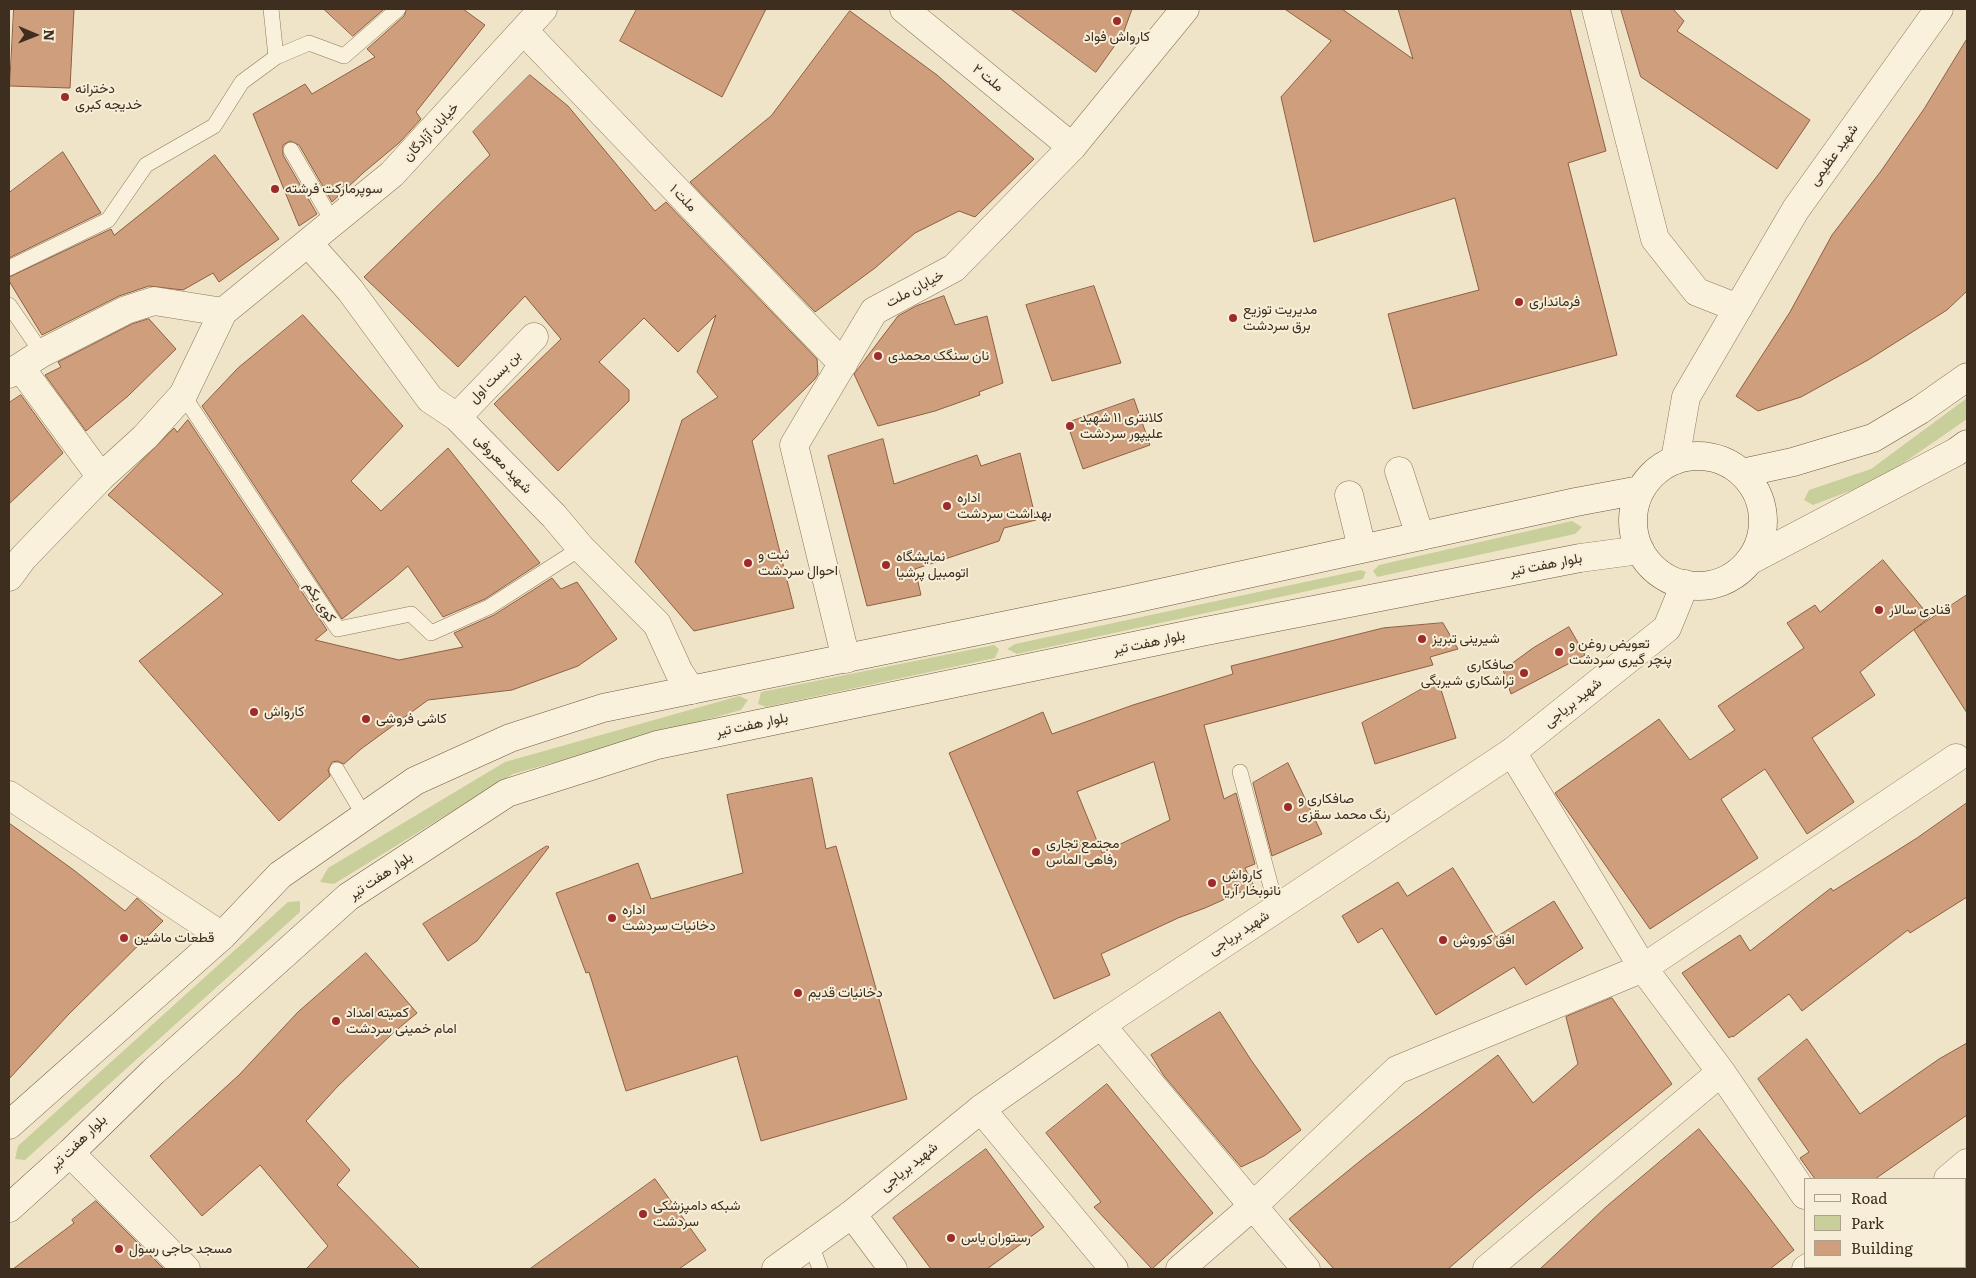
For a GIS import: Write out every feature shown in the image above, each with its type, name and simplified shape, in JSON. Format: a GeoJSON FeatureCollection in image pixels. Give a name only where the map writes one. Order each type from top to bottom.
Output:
{"type":"FeatureCollection","features":[{"type":"Feature","properties":{"kind":"street","name":"خیابان آزادگان"},"geometry":{"type":"LineString","coordinates":[[223,312],[392,174],[543,9]]}},
{"type":"Feature","properties":{"kind":"street","name":"ملت ۲"},"geometry":{"type":"LineString","coordinates":[[904,9],[1072,147]]}},
{"type":"Feature","properties":{"kind":"street","name":"خیابان ملت"},"geometry":{"type":"LineString","coordinates":[[846,659],[794,445],[874,311],[954,268],[1072,147],[1185,9]]}},
{"type":"Feature","properties":{"kind":"street"},"geometry":{"type":"LineString","coordinates":[[1596,9],[1655,239],[1697,292],[1738,308]]}},
{"type":"Feature","properties":{"kind":"street","name":"شهید عظیمی"},"geometry":{"type":"LineString","coordinates":[[1675,460],[1686,397],[1796,208],[1939,9]]}},
{"type":"Feature","properties":{"kind":"street","name":"ملت ۱"},"geometry":{"type":"LineString","coordinates":[[524,31],[843,364]]}},
{"type":"Feature","properties":{"kind":"street","name":"شهید معروفی"},"geometry":{"type":"LineString","coordinates":[[308,243],[350,290],[430,399],[457,417],[554,516],[581,548],[657,624],[679,672],[691,690]]}},
{"type":"Feature","properties":{"kind":"street"},"geometry":{"type":"LineString","coordinates":[[9,577],[23,558],[101,477],[145,437],[183,395],[223,312],[154,301],[126,310],[23,365],[101,477]]}},
{"type":"Feature","properties":{"kind":"street","name":"بن بست اول"},"geometry":{"type":"LineString","coordinates":[[457,417],[534,337]]}},
{"type":"Feature","properties":{"kind":"street"},"geometry":{"type":"LineString","coordinates":[[1742,473],[1793,462],[1872,438],[1920,410],[1967,377]]}},
{"type":"Feature","properties":{"kind":"street"},"geometry":{"type":"LineString","coordinates":[[1749,561],[1956,452],[1967,444]]}},
{"type":"Feature","properties":{"kind":"street"},"geometry":{"type":"LineString","coordinates":[[1692,456],[1710,456],[1728,462],[1742,473],[1755,488],[1762,506],[1763,526],[1759,545],[1749,561],[1736,574],[1720,582],[1702,586],[1685,584],[1667,577],[1651,566],[1640,550],[1634,530],[1634,510],[1640,490],[1650,478],[1661,467],[1675,460],[1692,456]]}},
{"type":"Feature","properties":{"kind":"street"},"geometry":{"type":"LineString","coordinates":[[1399,471],[1420,536]]}},
{"type":"Feature","properties":{"kind":"street"},"geometry":{"type":"LineString","coordinates":[[9,1125],[222,936],[280,876],[416,781],[510,738],[603,708],[1124,601],[1362,548],[1640,490]]}},
{"type":"Feature","properties":{"kind":"street"},"geometry":{"type":"LineString","coordinates":[[1349,495],[1362,548]]}},
{"type":"Feature","properties":{"kind":"street","name":"بلوار هفت تیر"},"geometry":{"type":"LineString","coordinates":[[9,1208],[153,1072],[348,897],[507,793],[656,745],[1206,631],[1580,558],[1640,550]]}},
{"type":"Feature","properties":{"kind":"street","name":"شهید بریاجی"},"geometry":{"type":"LineString","coordinates":[[776,1269],[852,1214],[981,1109],[1101,1025],[1512,752],[1667,628],[1685,584]]}},
{"type":"Feature","properties":{"kind":"street"},"geometry":{"type":"LineString","coordinates":[[1512,752],[1643,968],[1721,1072],[1804,1194]]}},
{"type":"Feature","properties":{"kind":"street"},"geometry":{"type":"LineString","coordinates":[[1180,1269],[1253,1206],[1398,1070],[1643,968],[1956,758]]}},
{"type":"Feature","properties":{"kind":"street"},"geometry":{"type":"LineString","coordinates":[[9,795],[222,936]]}},
{"type":"Feature","properties":{"kind":"street"},"geometry":{"type":"LineString","coordinates":[[1101,1025],[1306,1269]]}},
{"type":"Feature","properties":{"kind":"street"},"geometry":{"type":"LineString","coordinates":[[1487,1269],[1721,1072]]}},
{"type":"Feature","properties":{"kind":"street"},"geometry":{"type":"LineString","coordinates":[[981,1109],[1114,1269]]}},
{"type":"Feature","properties":{"kind":"street"},"geometry":{"type":"LineString","coordinates":[[70,1152],[186,1269]]}},
{"type":"Feature","properties":{"kind":"street"},"geometry":{"type":"LineString","coordinates":[[1949,1178],[1967,1164]]}},
{"type":"Feature","properties":{"kind":"street"},"geometry":{"type":"LineString","coordinates":[[852,1214],[893,1269]]}},
{"type":"Feature","properties":{"kind":"lane"},"geometry":{"type":"LineString","coordinates":[[271,9],[276,57]]}},
{"type":"Feature","properties":{"kind":"lane"},"geometry":{"type":"LineString","coordinates":[[9,268],[108,220],[146,165],[214,126],[242,82],[276,57],[309,43],[344,56],[398,9]]}},
{"type":"Feature","properties":{"kind":"lane"},"geometry":{"type":"LineString","coordinates":[[291,150],[333,222]]}},
{"type":"Feature","properties":{"kind":"lane"},"geometry":{"type":"LineString","coordinates":[[9,306],[23,365]]}},
{"type":"Feature","properties":{"kind":"lane","name":"کوی یکم"},"geometry":{"type":"LineString","coordinates":[[183,395],[338,629],[411,614],[431,633],[488,606],[581,548]]}},
{"type":"Feature","properties":{"kind":"lane"},"geometry":{"type":"LineString","coordinates":[[337,770],[365,817]]}},
{"type":"Feature","properties":{"kind":"lane"},"geometry":{"type":"LineString","coordinates":[[1240,772],[1277,908]]}},
{"type":"Feature","properties":{"kind":"lane"},"geometry":{"type":"LineString","coordinates":[[811,1244],[820,1269]]}},
{"type":"Feature","properties":{"kind":"green space"},"geometry":{"type":"Polygon","coordinates":[[[1967,398],[1967,419],[1879,480],[1813,505],[1804,500],[1809,490],[1871,469],[1967,398]]]}},
{"type":"Feature","properties":{"kind":"green space"},"geometry":{"type":"Polygon","coordinates":[[[1572,521],[1582,527],[1575,534],[1377,577],[1373,571],[1379,565],[1572,521]]]}},
{"type":"Feature","properties":{"kind":"green space"},"geometry":{"type":"Polygon","coordinates":[[[1361,570],[1366,572],[1363,579],[1017,654],[1007,649],[1015,644],[1361,570]]]}},
{"type":"Feature","properties":{"kind":"green space"},"geometry":{"type":"Polygon","coordinates":[[[994,645],[999,649],[995,658],[766,707],[758,704],[761,692],[994,645]]]}},
{"type":"Feature","properties":{"kind":"green space"},"geometry":{"type":"Polygon","coordinates":[[[739,696],[748,700],[741,710],[513,774],[334,884],[320,882],[328,868],[505,762],[739,696]]]}},
{"type":"Feature","properties":{"kind":"green space"},"geometry":{"type":"Polygon","coordinates":[[[300,901],[300,912],[25,1160],[15,1159],[18,1146],[288,902],[300,901]]]}},
{"type":"Feature","properties":{"kind":"building","name":"دخترانه خدیجه کبری"},"geometry":{"type":"Polygon","coordinates":[[[14,9],[74,9],[70,88],[10,86],[14,9]]]}},
{"type":"Feature","properties":{"kind":"building"},"geometry":{"type":"Polygon","coordinates":[[[324,9],[384,9],[353,36],[324,9]]]}},
{"type":"Feature","properties":{"kind":"building"},"geometry":{"type":"Polygon","coordinates":[[[407,9],[463,9],[485,25],[416,112],[421,119],[399,143],[332,202],[299,145],[290,141],[283,145],[283,155],[317,214],[299,226],[253,114],[305,84],[312,94],[375,57],[367,49],[404,16],[407,9]]]}},
{"type":"Feature","properties":{"kind":"building"},"geometry":{"type":"Polygon","coordinates":[[[637,9],[766,9],[722,97],[620,41],[637,9]]]}},
{"type":"Feature","properties":{"kind":"building"},"geometry":{"type":"Polygon","coordinates":[[[1011,9],[1132,9],[1123,34],[1096,72],[1011,9]]]}},
{"type":"Feature","properties":{"kind":"building"},"geometry":{"type":"Polygon","coordinates":[[[1285,9],[1342,9],[1413,59],[1398,9],[1570,9],[1606,151],[1568,163],[1617,355],[1413,409],[1388,314],[1479,290],[1455,198],[1314,242],[1281,97],[1331,41],[1285,9]]]}},
{"type":"Feature","properties":{"kind":"building"},"geometry":{"type":"Polygon","coordinates":[[[1621,9],[1673,9],[1684,21],[1677,31],[1810,120],[1777,169],[1641,77],[1621,9]]]}},
{"type":"Feature","properties":{"kind":"building"},"geometry":{"type":"Polygon","coordinates":[[[850,11],[937,75],[1034,159],[975,217],[959,211],[915,233],[875,268],[815,312],[690,182],[771,116],[850,11]]]}},
{"type":"Feature","properties":{"kind":"building"},"geometry":{"type":"Polygon","coordinates":[[[1967,39],[1967,291],[1947,310],[1868,360],[1801,397],[1758,411],[1736,396],[1790,312],[1832,235],[1881,171],[1924,109],[1967,39]]]}},
{"type":"Feature","properties":{"kind":"building"},"geometry":{"type":"Polygon","coordinates":[[[530,75],[568,106],[655,211],[666,202],[817,359],[818,374],[815,379],[752,441],[794,608],[694,631],[635,562],[682,420],[718,397],[697,372],[716,315],[678,352],[644,318],[599,362],[629,390],[629,401],[558,471],[494,404],[561,339],[525,296],[458,367],[364,277],[490,155],[473,132],[530,75]]]}},
{"type":"Feature","properties":{"kind":"building"},"geometry":{"type":"Polygon","coordinates":[[[63,152],[101,213],[9,258],[9,193],[63,152]]]}},
{"type":"Feature","properties":{"kind":"building"},"geometry":{"type":"Polygon","coordinates":[[[215,155],[279,239],[219,282],[213,273],[183,290],[149,286],[119,296],[42,335],[9,281],[9,277],[111,229],[114,235],[215,155]]]}},
{"type":"Feature","properties":{"kind":"building"},"geometry":{"type":"Polygon","coordinates":[[[1094,286],[1121,363],[1052,381],[1026,305],[1094,286]]]}},
{"type":"Feature","properties":{"kind":"building"},"geometry":{"type":"Polygon","coordinates":[[[944,296],[955,325],[987,316],[1003,383],[979,392],[980,395],[935,411],[878,426],[854,374],[898,316],[916,306],[944,296]]]}},
{"type":"Feature","properties":{"kind":"building"},"geometry":{"type":"Polygon","coordinates":[[[303,315],[403,426],[351,481],[381,511],[448,448],[540,563],[485,599],[443,617],[408,566],[342,619],[202,406],[238,368],[303,315]]]}},
{"type":"Feature","properties":{"kind":"building"},"geometry":{"type":"Polygon","coordinates":[[[149,319],[176,349],[128,396],[86,431],[45,375],[61,367],[58,362],[132,324],[149,319]]]}},
{"type":"Feature","properties":{"kind":"building"},"geometry":{"type":"Polygon","coordinates":[[[21,395],[63,453],[9,504],[9,403],[21,395]]]}},
{"type":"Feature","properties":{"kind":"building"},"geometry":{"type":"Polygon","coordinates":[[[1134,399],[1150,445],[1083,469],[1067,423],[1134,399]]]}},
{"type":"Feature","properties":{"kind":"building"},"geometry":{"type":"Polygon","coordinates":[[[188,420],[327,630],[315,640],[399,660],[463,647],[454,633],[494,615],[552,578],[561,589],[577,582],[617,639],[578,666],[512,690],[428,700],[361,749],[344,764],[337,761],[332,762],[328,770],[330,776],[279,821],[139,661],[223,594],[108,495],[174,428],[177,432],[188,420]]]}},
{"type":"Feature","properties":{"kind":"building"},"geometry":{"type":"Polygon","coordinates":[[[883,439],[894,484],[977,455],[981,466],[1020,453],[1036,520],[1004,528],[999,541],[915,569],[921,595],[867,606],[828,456],[883,439]]]}},
{"type":"Feature","properties":{"kind":"building"},"geometry":{"type":"Polygon","coordinates":[[[1883,560],[1930,617],[1860,672],[1875,695],[1812,738],[1854,802],[1807,834],[1765,769],[1721,799],[1758,858],[1650,929],[1555,793],[1659,719],[1690,760],[1735,730],[1718,706],[1804,648],[1787,623],[1815,605],[1820,612],[1883,560]]]}},
{"type":"Feature","properties":{"kind":"building"},"geometry":{"type":"Polygon","coordinates":[[[1967,595],[1967,713],[1914,630],[1967,595]]]}},
{"type":"Feature","properties":{"kind":"building"},"geometry":{"type":"Polygon","coordinates":[[[1443,623],[1458,649],[1430,657],[1433,665],[1204,725],[1224,799],[1236,793],[1255,864],[1245,868],[1254,886],[1178,918],[1101,954],[1110,975],[1054,999],[949,753],[1043,712],[1052,734],[1133,705],[1233,674],[1231,666],[1383,628],[1443,623]],[[1154,762],[1077,792],[1102,853],[1170,820],[1154,762]]]}},
{"type":"Feature","properties":{"kind":"building"},"geometry":{"type":"Polygon","coordinates":[[[1569,627],[1585,655],[1511,694],[1503,670],[1533,648],[1569,627]]]}},
{"type":"Feature","properties":{"kind":"building"},"geometry":{"type":"Polygon","coordinates":[[[1438,680],[1456,738],[1375,764],[1362,723],[1438,680]]]}},
{"type":"Feature","properties":{"kind":"building","name":"صافکاری و رنگ محمد سقزی"},"geometry":{"type":"Polygon","coordinates":[[[1288,763],[1322,834],[1272,856],[1253,783],[1288,763]]]}},
{"type":"Feature","properties":{"kind":"building"},"geometry":{"type":"Polygon","coordinates":[[[812,778],[826,849],[836,846],[907,1099],[761,1141],[737,1056],[626,1091],[589,972],[586,973],[556,893],[638,863],[651,899],[743,873],[727,795],[812,778]]]}},
{"type":"Feature","properties":{"kind":"building"},"geometry":{"type":"Polygon","coordinates":[[[1967,803],[1967,897],[1910,933],[1908,930],[1802,1011],[1789,994],[1733,1037],[1729,1038],[1682,973],[1740,935],[1750,951],[1831,888],[1833,891],[1917,838],[1967,803]]]}},
{"type":"Feature","properties":{"kind":"building"},"geometry":{"type":"Polygon","coordinates":[[[9,823],[75,871],[125,911],[137,898],[163,921],[68,1015],[9,1079],[9,823]]]}},
{"type":"Feature","properties":{"kind":"building"},"geometry":{"type":"Polygon","coordinates":[[[547,846],[549,847],[477,941],[448,961],[423,924],[547,846]]]}},
{"type":"Feature","properties":{"kind":"building","name":"افق کوروش"},"geometry":{"type":"Polygon","coordinates":[[[1453,868],[1496,937],[1554,901],[1583,948],[1526,985],[1514,967],[1436,1015],[1382,928],[1358,943],[1342,916],[1398,882],[1407,896],[1453,868]]]}},
{"type":"Feature","properties":{"kind":"building"},"geometry":{"type":"Polygon","coordinates":[[[366,953],[417,1013],[393,1033],[338,1086],[306,1121],[350,1170],[337,1185],[420,1269],[306,1269],[328,1246],[260,1165],[202,1216],[150,1156],[239,1075],[298,1012],[366,953]]]}},
{"type":"Feature","properties":{"kind":"building"},"geometry":{"type":"Polygon","coordinates":[[[1612,998],[1672,1084],[1535,1194],[1448,1269],[1334,1269],[1289,1219],[1365,1157],[1498,1055],[1533,1103],[1578,1064],[1566,1017],[1612,998]]]}},
{"type":"Feature","properties":{"kind":"building"},"geometry":{"type":"Polygon","coordinates":[[[1220,1012],[1251,1060],[1301,1130],[1264,1156],[1241,1167],[1164,1076],[1151,1055],[1220,1012]]]}},
{"type":"Feature","properties":{"kind":"building"},"geometry":{"type":"Polygon","coordinates":[[[1807,1039],[1860,1114],[1939,1059],[1967,1043],[1967,1115],[1876,1178],[1814,1178],[1800,1158],[1809,1152],[1758,1079],[1807,1039]]]}},
{"type":"Feature","properties":{"kind":"building"},"geometry":{"type":"Polygon","coordinates":[[[1107,1084],[1213,1213],[1152,1269],[1094,1207],[1101,1202],[1046,1133],[1107,1084]]]}},
{"type":"Feature","properties":{"kind":"building"},"geometry":{"type":"Polygon","coordinates":[[[1699,1129],[1794,1250],[1770,1269],[1540,1269],[1607,1206],[1699,1129]]]}},
{"type":"Feature","properties":{"kind":"building"},"geometry":{"type":"Polygon","coordinates":[[[986,1149],[1044,1227],[987,1269],[931,1269],[893,1218],[986,1149]]]}},
{"type":"Feature","properties":{"kind":"building","name":"شبکه دامپزشکی سردشت"},"geometry":{"type":"Polygon","coordinates":[[[655,1179],[706,1250],[679,1269],[530,1269],[655,1179]]]}},
{"type":"Feature","properties":{"kind":"building"},"geometry":{"type":"Polygon","coordinates":[[[96,1201],[164,1269],[13,1269],[74,1223],[72,1220],[96,1201]]]}},
{"type":"Feature","properties":{"kind":"place","name":"کارواش فواد"},"geometry":{"type":"Point","coordinates":[1117,21]}},
{"type":"Feature","properties":{"kind":"place","name":"دخترانه خدیجه کبری"},"geometry":{"type":"Point","coordinates":[65,97]}},
{"type":"Feature","properties":{"kind":"place","name":"سوپرمارکت فرشته"},"geometry":{"type":"Point","coordinates":[275,189]}},
{"type":"Feature","properties":{"kind":"place","name":"فرمانداری"},"geometry":{"type":"Point","coordinates":[1519,302]}},
{"type":"Feature","properties":{"kind":"place","name":"مدیریت توزیع برق سردشت"},"geometry":{"type":"Point","coordinates":[1233,318]}},
{"type":"Feature","properties":{"kind":"place","name":"نان سنگک محمدی"},"geometry":{"type":"Point","coordinates":[878,356]}},
{"type":"Feature","properties":{"kind":"place","name":"کلانتری ۱۱ شهید علیپور سردشت"},"geometry":{"type":"Point","coordinates":[1070,426]}},
{"type":"Feature","properties":{"kind":"place","name":"اداره بهداشت سردشت"},"geometry":{"type":"Point","coordinates":[947,506]}},
{"type":"Feature","properties":{"kind":"place","name":"ثبت و احوال سردشت"},"geometry":{"type":"Point","coordinates":[748,563]}},
{"type":"Feature","properties":{"kind":"place","name":"نمایشگاه اتومبیل پرشیا"},"geometry":{"type":"Point","coordinates":[886,565]}},
{"type":"Feature","properties":{"kind":"place","name":"قنادی سالار"},"geometry":{"type":"Point","coordinates":[1879,610]}},
{"type":"Feature","properties":{"kind":"place","name":"شیرینی تبریز"},"geometry":{"type":"Point","coordinates":[1422,639]}},
{"type":"Feature","properties":{"kind":"place","name":"تعویض روغن و پنچر گیری سردشت"},"geometry":{"type":"Point","coordinates":[1559,652]}},
{"type":"Feature","properties":{"kind":"place","name":"صافکاری تراشکاری شیربگی"},"geometry":{"type":"Point","coordinates":[1524,673]}},
{"type":"Feature","properties":{"kind":"place","name":"کارواش"},"geometry":{"type":"Point","coordinates":[254,712]}},
{"type":"Feature","properties":{"kind":"place","name":"کاشی فروشی"},"geometry":{"type":"Point","coordinates":[366,719]}},
{"type":"Feature","properties":{"kind":"place","name":"صافکاری و رنگ محمد سقزی"},"geometry":{"type":"Point","coordinates":[1288,807]}},
{"type":"Feature","properties":{"kind":"place","name":"مجتمع تجاری رفاهی الماس"},"geometry":{"type":"Point","coordinates":[1036,852]}},
{"type":"Feature","properties":{"kind":"place","name":"کارواش نانوبخار آریا"},"geometry":{"type":"Point","coordinates":[1212,883]}},
{"type":"Feature","properties":{"kind":"place","name":"اداره دخانیات سردشت"},"geometry":{"type":"Point","coordinates":[612,918]}},
{"type":"Feature","properties":{"kind":"place","name":"قطعات ماشین"},"geometry":{"type":"Point","coordinates":[124,938]}},
{"type":"Feature","properties":{"kind":"place","name":"افق کوروش"},"geometry":{"type":"Point","coordinates":[1443,940]}},
{"type":"Feature","properties":{"kind":"place","name":"دخانیات قدیم"},"geometry":{"type":"Point","coordinates":[798,993]}},
{"type":"Feature","properties":{"kind":"place","name":"کمیته امداد امام خمینی سردشت"},"geometry":{"type":"Point","coordinates":[336,1021]}},
{"type":"Feature","properties":{"kind":"place","name":"شبکه دامپزشکی سردشت"},"geometry":{"type":"Point","coordinates":[643,1214]}},
{"type":"Feature","properties":{"kind":"place","name":"رستوران یاس"},"geometry":{"type":"Point","coordinates":[951,1238]}},
{"type":"Feature","properties":{"kind":"place","name":"مسجد حاجی رسول"},"geometry":{"type":"Point","coordinates":[119,1249]}}]}
